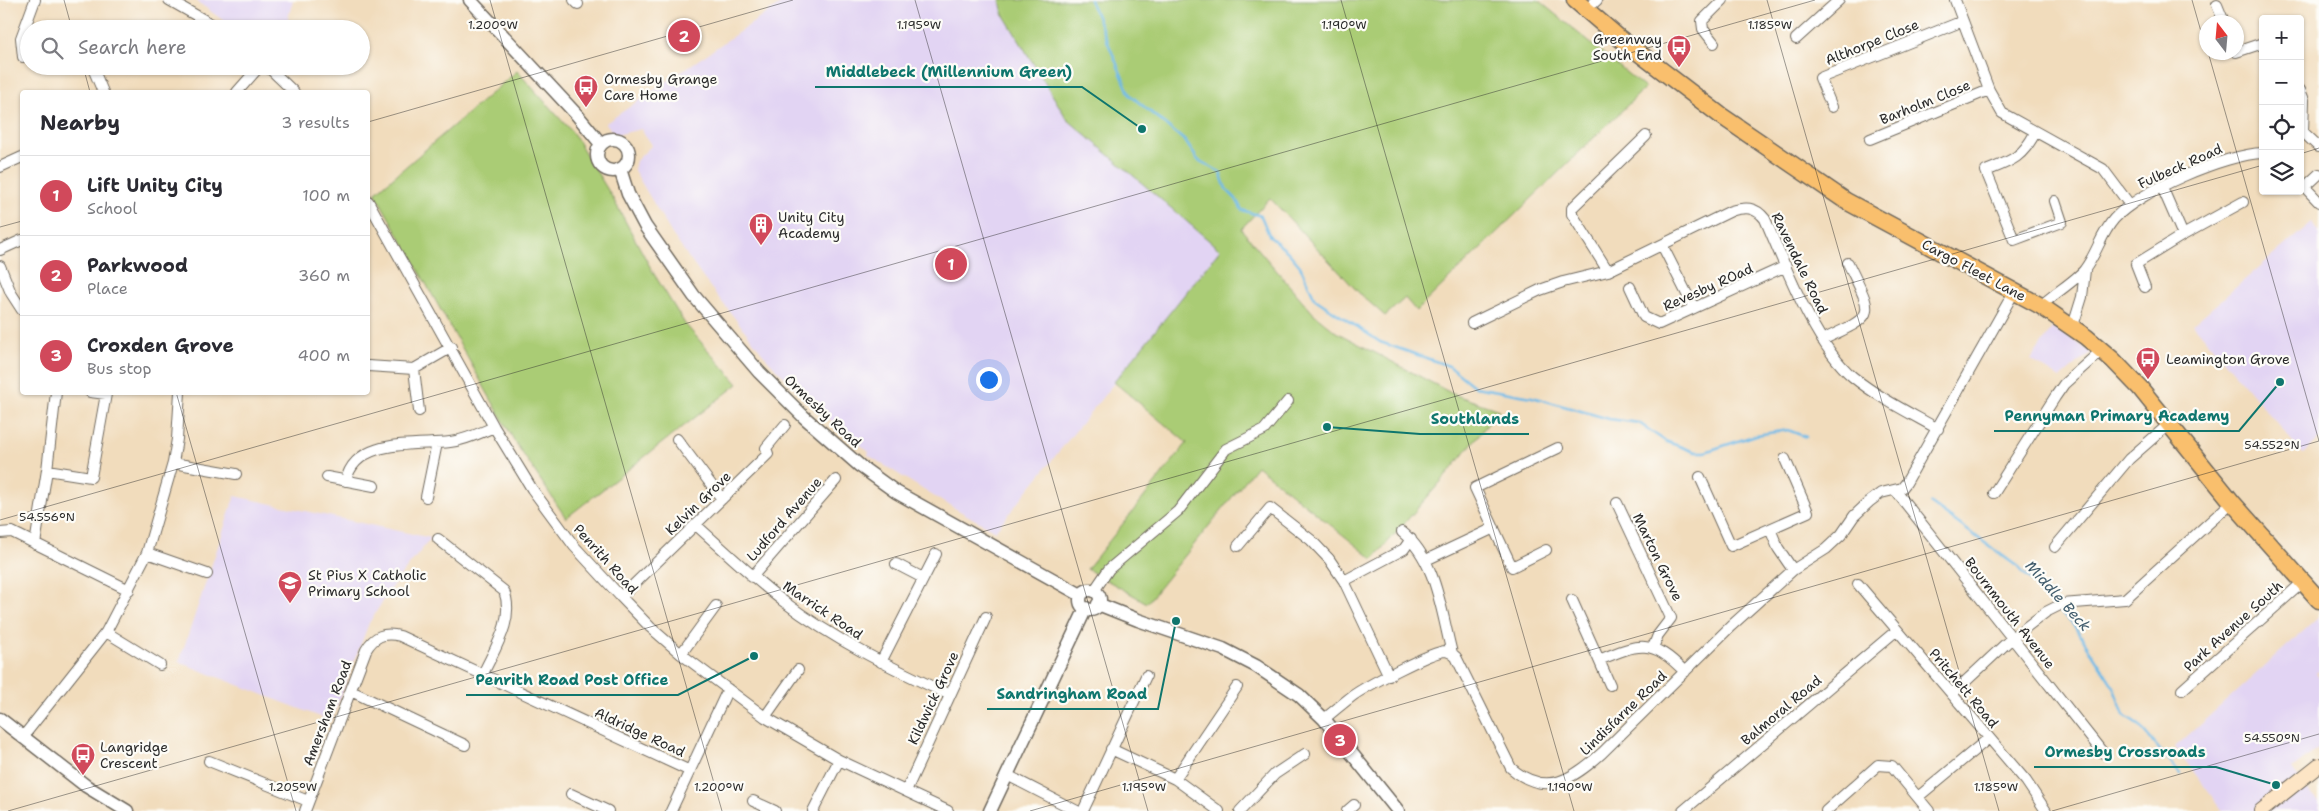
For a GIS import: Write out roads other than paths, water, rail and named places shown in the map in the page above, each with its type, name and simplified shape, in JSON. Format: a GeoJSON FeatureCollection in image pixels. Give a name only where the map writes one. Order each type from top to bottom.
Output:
{"type":"FeatureCollection","features":[{"type":"Feature","properties":{"kind":"main road","name":"Cargo Fleet Lane"},"geometry":{"type":"LineString","coordinates":[[1586,3],[1618,37],[1720,115],[1846,201],[2041,306],[2073,326],[2102,350],[2140,388],[2232,502],[2319,600]]}},
{"type":"Feature","properties":{"kind":"main road"},"geometry":{"type":"LineString","coordinates":[[2261,811],[2319,765]]}},
{"type":"Feature","properties":{"kind":"street"},"geometry":{"type":"LineString","coordinates":[[28,20],[35,0]]}},
{"type":"Feature","properties":{"kind":"street"},"geometry":{"type":"LineString","coordinates":[[169,0],[204,20]]}},
{"type":"Feature","properties":{"kind":"street"},"geometry":{"type":"LineString","coordinates":[[470,0],[577,115],[601,144]]}},
{"type":"Feature","properties":{"kind":"street"},"geometry":{"type":"LineString","coordinates":[[1714,43],[1703,29],[1702,20],[1723,0]]}},
{"type":"Feature","properties":{"kind":"street"},"geometry":{"type":"LineString","coordinates":[[1796,39],[1839,0]]}},
{"type":"Feature","properties":{"kind":"street"},"geometry":{"type":"LineString","coordinates":[[1955,0],[1989,90],[2002,113],[2102,169],[2130,204]]}},
{"type":"Feature","properties":{"kind":"street"},"geometry":{"type":"LineString","coordinates":[[2217,5],[2221,15]]}},
{"type":"Feature","properties":{"kind":"street","name":"Althorpe Close"},"geometry":{"type":"LineString","coordinates":[[1832,107],[1820,78],[1963,21]]}},
{"type":"Feature","properties":{"kind":"street"},"geometry":{"type":"LineString","coordinates":[[2244,49],[2259,44]]}},
{"type":"Feature","properties":{"kind":"street"},"geometry":{"type":"LineString","coordinates":[[95,75],[101,90]]}},
{"type":"Feature","properties":{"kind":"street"},"geometry":{"type":"LineString","coordinates":[[239,90],[252,75]]}},
{"type":"Feature","properties":{"kind":"street"},"geometry":{"type":"LineString","coordinates":[[276,75],[292,90]]}},
{"type":"Feature","properties":{"kind":"street","name":"Barholm Close"},"geometry":{"type":"LineString","coordinates":[[1870,139],[1989,90]]}},
{"type":"Feature","properties":{"kind":"street"},"geometry":{"type":"LineString","coordinates":[[2035,133],[2028,147],[2019,156],[1986,171],[2014,240],[2062,222],[2055,201]]}},
{"type":"Feature","properties":{"kind":"street"},"geometry":{"type":"LineString","coordinates":[[1608,270],[1572,214],[1572,208],[1646,136]]}},
{"type":"Feature","properties":{"kind":"street"},"geometry":{"type":"LineString","coordinates":[[2304,136],[2319,148]]}},
{"type":"Feature","properties":{"kind":"street"},"geometry":{"type":"LineString","coordinates":[[616,140],[627,147],[626,162],[620,169],[607,170],[602,166],[597,156],[601,144],[616,140]]}},
{"type":"Feature","properties":{"kind":"street","name":"Fulbeck Road"},"geometry":{"type":"LineString","coordinates":[[2073,326],[2082,297],[2085,270],[2106,229],[2130,204],[2162,187],[2230,158],[2259,154]]}},
{"type":"Feature","properties":{"kind":"street"},"geometry":{"type":"LineString","coordinates":[[0,167],[20,159]]}},
{"type":"Feature","properties":{"kind":"street","name":"Ormesby Road"},"geometry":{"type":"LineString","coordinates":[[620,169],[628,194],[645,226],[694,296],[759,372],[804,417],[860,466],[896,492],[1081,595]]}},
{"type":"Feature","properties":{"kind":"street"},"geometry":{"type":"LineString","coordinates":[[2304,184],[2319,174]]}},
{"type":"Feature","properties":{"kind":"street"},"geometry":{"type":"LineString","coordinates":[[2304,186],[2319,202]]}},
{"type":"Feature","properties":{"kind":"street"},"geometry":{"type":"LineString","coordinates":[[2162,187],[2183,235]]}},
{"type":"Feature","properties":{"kind":"street"},"geometry":{"type":"LineString","coordinates":[[2145,287],[2136,264],[2183,235],[2244,202]]}},
{"type":"Feature","properties":{"kind":"street","name":"Penrith Road"},"geometry":{"type":"LineString","coordinates":[[370,204],[494,426],[532,489],[574,546],[621,597],[681,654],[765,716],[839,760],[948,811]]}},
{"type":"Feature","properties":{"kind":"street","name":"Ravendale Road"},"geometry":{"type":"LineString","coordinates":[[1472,322],[1540,290],[1608,270],[1731,211],[1750,208],[1760,212],[1765,219],[1822,340],[1853,377],[1887,400],[1938,429]]}},
{"type":"Feature","properties":{"kind":"street"},"geometry":{"type":"LineString","coordinates":[[0,250],[20,241]]}},
{"type":"Feature","properties":{"kind":"street"},"geometry":{"type":"LineString","coordinates":[[1662,245],[1694,308]]}},
{"type":"Feature","properties":{"kind":"street"},"geometry":{"type":"LineString","coordinates":[[1822,340],[1858,323],[1867,310],[1867,302],[1848,262]]}},
{"type":"Feature","properties":{"kind":"street"},"geometry":{"type":"LineString","coordinates":[[0,266],[11,293],[20,307]]}},
{"type":"Feature","properties":{"kind":"street","name":"Revesby ROad"},"geometry":{"type":"LineString","coordinates":[[1630,287],[1644,316],[1660,324],[1786,266]]}},
{"type":"Feature","properties":{"kind":"street","name":"Fulbeck Road"},"geometry":{"type":"LineString","coordinates":[[2041,306],[2085,270]]}},
{"type":"Feature","properties":{"kind":"street"},"geometry":{"type":"LineString","coordinates":[[1938,429],[2014,292]]}},
{"type":"Feature","properties":{"kind":"street"},"geometry":{"type":"LineString","coordinates":[[370,366],[414,369],[452,348]]}},
{"type":"Feature","properties":{"kind":"street"},"geometry":{"type":"LineString","coordinates":[[1994,493],[2054,397],[2064,384],[2102,350]]}},
{"type":"Feature","properties":{"kind":"street"},"geometry":{"type":"LineString","coordinates":[[414,369],[419,411]]}},
{"type":"Feature","properties":{"kind":"street"},"geometry":{"type":"LineString","coordinates":[[35,544],[47,470],[56,395]]}},
{"type":"Feature","properties":{"kind":"street"},"geometry":{"type":"LineString","coordinates":[[47,470],[91,477],[106,395]]}},
{"type":"Feature","properties":{"kind":"street"},"geometry":{"type":"LineString","coordinates":[[22,738],[106,632],[147,553],[173,463],[180,395]]}},
{"type":"Feature","properties":{"kind":"street"},"geometry":{"type":"LineString","coordinates":[[1094,591],[1109,569],[1178,511],[1226,449],[1264,430],[1288,401]]}},
{"type":"Feature","properties":{"kind":"street"},"geometry":{"type":"LineString","coordinates":[[2055,547],[2128,459],[2169,424]]}},
{"type":"Feature","properties":{"kind":"street","name":"Kelvin Grove"},"geometry":{"type":"LineString","coordinates":[[621,597],[768,454],[766,448],[785,425]]}},
{"type":"Feature","properties":{"kind":"street"},"geometry":{"type":"LineString","coordinates":[[346,481],[351,465],[356,460],[372,452],[406,443],[437,443],[464,440],[494,426]]}},
{"type":"Feature","properties":{"kind":"street","name":"Lindisfarne Road"},"geometry":{"type":"LineString","coordinates":[[1402,532],[1411,539],[1426,560],[1452,653],[1465,675],[1511,768],[1521,777],[1535,784],[1548,784],[1580,772],[1731,626],[1793,570],[1826,549],[1841,535],[1854,516],[1869,502],[1881,493],[1895,490],[1906,483],[1938,429]]}},
{"type":"Feature","properties":{"kind":"street"},"geometry":{"type":"LineString","coordinates":[[677,439],[722,499]]}},
{"type":"Feature","properties":{"kind":"street"},"geometry":{"type":"LineString","coordinates":[[426,497],[437,443]]}},
{"type":"Feature","properties":{"kind":"street"},"geometry":{"type":"LineString","coordinates":[[1546,550],[1512,567],[1475,488],[1558,448]]}},
{"type":"Feature","properties":{"kind":"street"},"geometry":{"type":"LineString","coordinates":[[1700,477],[1731,546],[1808,512],[1785,459]]}},
{"type":"Feature","properties":{"kind":"street"},"geometry":{"type":"LineString","coordinates":[[173,463],[236,474]]}},
{"type":"Feature","properties":{"kind":"street"},"geometry":{"type":"LineString","coordinates":[[326,477],[374,486]]}},
{"type":"Feature","properties":{"kind":"street","name":"Ludford Avenue"},"geometry":{"type":"LineString","coordinates":[[752,577],[836,480]]}},
{"type":"Feature","properties":{"kind":"street","name":"Bournmouth Avenue"},"geometry":{"type":"LineString","coordinates":[[1895,490],[2103,753]]}},
{"type":"Feature","properties":{"kind":"street"},"geometry":{"type":"LineString","coordinates":[[1952,694],[2012,638],[2046,612],[2062,604],[2125,599],[2232,502]]}},
{"type":"Feature","properties":{"kind":"street","name":"Marton Grove"},"geometry":{"type":"LineString","coordinates":[[1617,503],[1672,618],[1658,635],[1653,648]]}},
{"type":"Feature","properties":{"kind":"street"},"geometry":{"type":"LineString","coordinates":[[1238,546],[1270,508],[1311,540],[1330,559],[1344,581],[1388,676]]}},
{"type":"Feature","properties":{"kind":"street","name":"Marrick Road"},"geometry":{"type":"LineString","coordinates":[[696,525],[752,577],[814,622],[881,662],[950,695]]}},
{"type":"Feature","properties":{"kind":"street"},"geometry":{"type":"LineString","coordinates":[[1426,560],[1494,528]]}},
{"type":"Feature","properties":{"kind":"street"},"geometry":{"type":"LineString","coordinates":[[1770,530],[1778,548],[1793,570]]}},
{"type":"Feature","properties":{"kind":"street"},"geometry":{"type":"LineString","coordinates":[[0,532],[12,532],[129,590]]}},
{"type":"Feature","properties":{"kind":"street"},"geometry":{"type":"LineString","coordinates":[[438,539],[504,591],[508,602],[508,616],[483,674]]}},
{"type":"Feature","properties":{"kind":"street"},"geometry":{"type":"LineString","coordinates":[[1344,581],[1404,549],[1411,539]]}},
{"type":"Feature","properties":{"kind":"street"},"geometry":{"type":"LineString","coordinates":[[147,553],[207,574]]}},
{"type":"Feature","properties":{"kind":"street"},"geometry":{"type":"LineString","coordinates":[[881,662],[923,578],[926,562],[936,554]]}},
{"type":"Feature","properties":{"kind":"street"},"geometry":{"type":"LineString","coordinates":[[896,564],[923,578]]}},
{"type":"Feature","properties":{"kind":"street","name":"Park Avenue South"},"geometry":{"type":"LineString","coordinates":[[2182,690],[2303,582]]}},
{"type":"Feature","properties":{"kind":"street","name":"Pritchett Road"},"geometry":{"type":"LineString","coordinates":[[1858,584],[2026,780],[2046,811]]}},
{"type":"Feature","properties":{"kind":"street"},"geometry":{"type":"LineString","coordinates":[[1086,590],[1094,591],[1099,597],[1098,604],[1092,609],[1086,608],[1081,602],[1081,595],[1086,590]]}},
{"type":"Feature","properties":{"kind":"street"},"geometry":{"type":"LineString","coordinates":[[1572,600],[1610,685]]}},
{"type":"Feature","properties":{"kind":"street"},"geometry":{"type":"LineString","coordinates":[[1098,604],[1138,620],[1223,649],[1256,666],[1298,695],[1324,719],[1398,811]]}},
{"type":"Feature","properties":{"kind":"street"},"geometry":{"type":"LineString","coordinates":[[681,654],[716,606]]}},
{"type":"Feature","properties":{"kind":"street"},"geometry":{"type":"LineString","coordinates":[[990,811],[1086,608]]}},
{"type":"Feature","properties":{"kind":"street","name":"Kildwick Grove"},"geometry":{"type":"LineString","coordinates":[[906,791],[986,617]]}},
{"type":"Feature","properties":{"kind":"street","name":"Balmoral Road"},"geometry":{"type":"LineString","coordinates":[[1683,811],[1897,630]]}},
{"type":"Feature","properties":{"kind":"street"},"geometry":{"type":"LineString","coordinates":[[106,632],[160,665]]}},
{"type":"Feature","properties":{"kind":"street","name":"Aldridge Road"},"geometry":{"type":"LineString","coordinates":[[386,634],[400,636],[690,771]]}},
{"type":"Feature","properties":{"kind":"street","name":"Amersham Road"},"geometry":{"type":"LineString","coordinates":[[305,811],[371,642],[386,634]]}},
{"type":"Feature","properties":{"kind":"street"},"geometry":{"type":"LineString","coordinates":[[1599,660],[1628,648],[1653,648],[1674,661],[1685,672]]}},
{"type":"Feature","properties":{"kind":"street"},"geometry":{"type":"LineString","coordinates":[[1324,719],[1353,695],[1388,676],[1437,653],[1452,653]]}},
{"type":"Feature","properties":{"kind":"street"},"geometry":{"type":"LineString","coordinates":[[765,716],[798,670]]}},
{"type":"Feature","properties":{"kind":"street"},"geometry":{"type":"LineString","coordinates":[[1083,811],[1146,676]]}},
{"type":"Feature","properties":{"kind":"street"},"geometry":{"type":"LineString","coordinates":[[1175,779],[1237,687]]}},
{"type":"Feature","properties":{"kind":"street"},"geometry":{"type":"LineString","coordinates":[[671,811],[728,689]]}},
{"type":"Feature","properties":{"kind":"street"},"geometry":{"type":"LineString","coordinates":[[351,691],[465,745]]}},
{"type":"Feature","properties":{"kind":"street"},"geometry":{"type":"LineString","coordinates":[[0,719],[86,786],[126,811]]}},
{"type":"Feature","properties":{"kind":"street"},"geometry":{"type":"LineString","coordinates":[[1918,797],[1989,738]]}},
{"type":"Feature","properties":{"kind":"street"},"geometry":{"type":"LineString","coordinates":[[1111,749],[1175,779],[1219,811]]}},
{"type":"Feature","properties":{"kind":"street"},"geometry":{"type":"LineString","coordinates":[[1240,811],[1275,774],[1305,754]]}},
{"type":"Feature","properties":{"kind":"street"},"geometry":{"type":"LineString","coordinates":[[813,811],[839,760]]}},
{"type":"Feature","properties":{"kind":"street"},"geometry":{"type":"LineString","coordinates":[[210,761],[308,801]]}},
{"type":"Feature","properties":{"kind":"street"},"geometry":{"type":"LineString","coordinates":[[1826,811],[1878,765],[1892,766],[1929,811]]}},
{"type":"Feature","properties":{"kind":"street"},"geometry":{"type":"LineString","coordinates":[[1007,775],[1077,811]]}},
{"type":"Feature","properties":{"kind":"street"},"geometry":{"type":"LineString","coordinates":[[571,794],[608,811]]}},
{"type":"Feature","properties":{"kind":"street"},"geometry":{"type":"LineString","coordinates":[[753,801],[775,811]]}},
{"type":"Feature","properties":{"kind":"waterway"},"geometry":{"type":"LineString","coordinates":[[1090,0],[1130,95],[1185,141],[1198,160],[1220,172],[1226,189],[1236,199],[1242,210],[1261,216],[1270,237],[1288,252],[1300,266],[1315,299],[1380,342],[1449,366],[1475,387],[1532,397],[1609,419],[1639,423],[1665,441],[1695,452],[1705,452],[1756,435],[1788,430],[1806,437]]}},
{"type":"Feature","properties":{"kind":"waterway","name":"Middle Beck"},"geometry":{"type":"LineString","coordinates":[[1930,503],[2018,567],[2054,604]]}},
{"type":"Feature","properties":{"kind":"waterway","name":"Middle Beck"},"geometry":{"type":"LineString","coordinates":[[2057,608],[2075,627],[2112,684],[2124,715],[2138,724],[2180,774]]}},
{"type":"Feature","properties":{"kind":"place","name":"Parkwood"},"geometry":{"type":"Point","coordinates":[684,36]}},
{"type":"Feature","properties":{"kind":"place","name":"Greenway South End"},"geometry":{"type":"Point","coordinates":[1679,68]}},
{"type":"Feature","properties":{"kind":"place","name":"Ormesby Grange Care Home"},"geometry":{"type":"Point","coordinates":[586,108]}},
{"type":"Feature","properties":{"kind":"place","name":"Middlebeck (Millennium Green)"},"geometry":{"type":"Point","coordinates":[1142,129]}},
{"type":"Feature","properties":{"kind":"place","name":"Unity City Academy"},"geometry":{"type":"Point","coordinates":[761,246]}},
{"type":"Feature","properties":{"kind":"place","name":"Lift Unity City"},"geometry":{"type":"Point","coordinates":[951,264]}},
{"type":"Feature","properties":{"kind":"place","name":"Leamington Grove"},"geometry":{"type":"Point","coordinates":[2148,380]}},
{"type":"Feature","properties":{"kind":"place","name":"Pennyman Primary Academy"},"geometry":{"type":"Point","coordinates":[2280,382]}},
{"type":"Feature","properties":{"kind":"place","name":"Southlands"},"geometry":{"type":"Point","coordinates":[1327,427]}},
{"type":"Feature","properties":{"kind":"place","name":"St Pius X Catholic Primary School"},"geometry":{"type":"Point","coordinates":[290,604]}},
{"type":"Feature","properties":{"kind":"place","name":"Sandringham Road"},"geometry":{"type":"Point","coordinates":[1176,621]}},
{"type":"Feature","properties":{"kind":"place","name":"Penrith Road Post Office"},"geometry":{"type":"Point","coordinates":[754,656]}},
{"type":"Feature","properties":{"kind":"place","name":"Croxden Grove"},"geometry":{"type":"Point","coordinates":[1340,740]}},
{"type":"Feature","properties":{"kind":"place","name":"Langridge Crescent"},"geometry":{"type":"Point","coordinates":[83,776]}},
{"type":"Feature","properties":{"kind":"place","name":"Ormesby Crossroads"},"geometry":{"type":"Point","coordinates":[2276,785]}}]}
